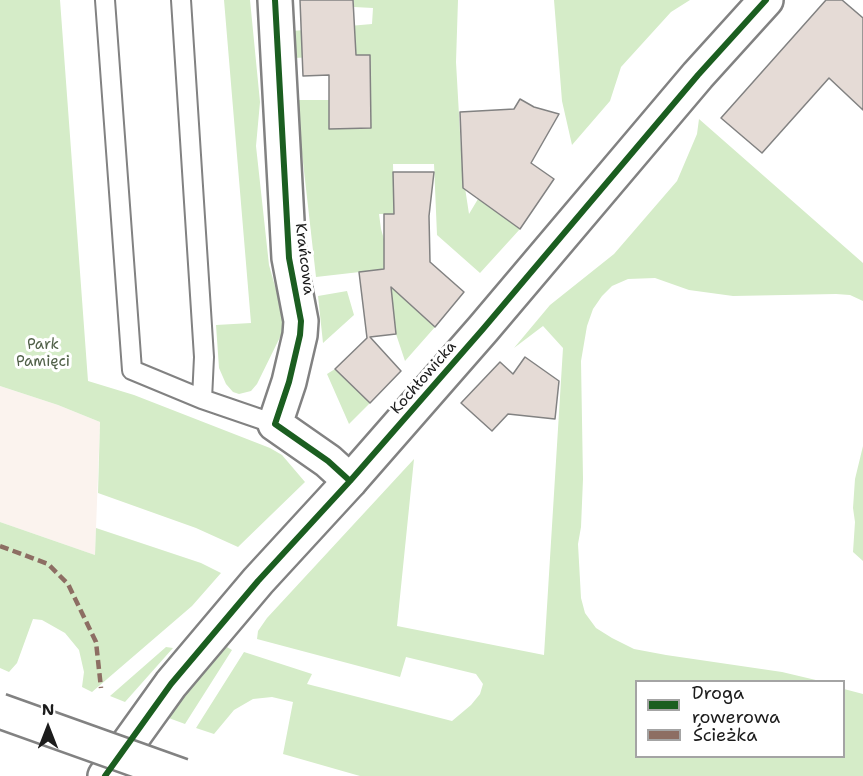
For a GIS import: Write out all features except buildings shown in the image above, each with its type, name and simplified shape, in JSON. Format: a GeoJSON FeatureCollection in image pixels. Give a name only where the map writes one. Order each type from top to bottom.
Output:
{"type":"FeatureCollection","features":[{"type":"Feature","properties":{"kind":"main road","name":"Krańcowa"},"geometry":{"type":"LineString","coordinates":[[275,0],[289,258],[301,321],[289,382],[275,424]]}},
{"type":"Feature","properties":{"kind":"main road","name":"Kochłowicka"},"geometry":{"type":"LineString","coordinates":[[105,776],[184,668],[258,581],[350,481],[577,220],[698,75],[766,0]]}},
{"type":"Feature","properties":{"kind":"main road"},"geometry":{"type":"LineString","coordinates":[[275,424],[328,461],[350,481]]}},
{"type":"Feature","properties":{"kind":"main road"},"geometry":{"type":"LineString","coordinates":[[0,711],[182,776]]}},
{"type":"Feature","properties":{"kind":"lane"},"geometry":{"type":"LineString","coordinates":[[105,0],[132,370],[201,399],[275,424]]}},
{"type":"Feature","properties":{"kind":"lane"},"geometry":{"type":"LineString","coordinates":[[181,0],[204,357],[201,399]]}},
{"type":"Feature","properties":{"kind":"shaded area"},"geometry":{"type":"Polygon","coordinates":[[[0,386],[100,422],[95,555],[0,522],[0,386]]]}},
{"type":"Feature","properties":{"kind":"green space","name":"Park Pamięci"},"geometry":{"type":"Polygon","coordinates":[[[0,0],[60,0],[88,381],[134,395],[270,448],[282,455],[305,482],[238,547],[196,528],[98,493],[100,422],[0,386],[0,0]]]}},
{"type":"Feature","properties":{"kind":"green space"},"geometry":{"type":"Polygon","coordinates":[[[224,0],[250,0],[260,102],[256,146],[269,265],[284,318],[284,329],[257,384],[251,391],[239,394],[233,392],[226,384],[219,368],[216,325],[251,323],[224,0]]]}},
{"type":"Feature","properties":{"kind":"green space"},"geometry":{"type":"Polygon","coordinates":[[[353,0],[458,0],[456,62],[462,168],[469,214],[478,199],[520,229],[480,273],[437,235],[434,164],[393,164],[394,214],[379,214],[381,229],[400,295],[435,327],[405,361],[396,334],[391,288],[386,269],[316,277],[296,100],[329,100],[329,128],[370,83],[370,55],[293,58],[292,31],[372,24],[373,8],[354,7],[353,0]]]}},
{"type":"Feature","properties":{"kind":"green space"},"geometry":{"type":"Polygon","coordinates":[[[554,0],[690,0],[671,12],[621,67],[610,101],[572,145],[562,101],[554,0]]]}},
{"type":"Feature","properties":{"kind":"green space"},"geometry":{"type":"Polygon","coordinates":[[[699,119],[863,263],[863,301],[850,295],[836,294],[733,296],[689,290],[655,278],[628,279],[612,286],[602,296],[593,309],[587,326],[581,361],[583,479],[578,544],[581,598],[585,613],[596,628],[634,649],[782,672],[816,680],[635,680],[635,758],[845,758],[845,689],[863,694],[863,776],[360,776],[283,754],[293,702],[272,697],[253,699],[234,710],[214,734],[196,728],[244,652],[312,674],[307,684],[452,721],[480,694],[483,684],[476,674],[406,657],[400,677],[257,639],[258,631],[267,618],[414,459],[397,626],[544,655],[563,348],[543,326],[514,348],[550,305],[614,254],[677,181],[697,134],[699,119]]]}},
{"type":"Feature","properties":{"kind":"green space"},"geometry":{"type":"Polygon","coordinates":[[[347,291],[354,315],[323,343],[318,296],[347,291]]]}},
{"type":"Feature","properties":{"kind":"green space"},"geometry":{"type":"Polygon","coordinates":[[[335,369],[370,403],[349,424],[327,374],[335,369]]]}},
{"type":"Feature","properties":{"kind":"green space"},"geometry":{"type":"Polygon","coordinates":[[[863,446],[863,561],[853,552],[855,522],[853,508],[855,479],[863,446]]]}},
{"type":"Feature","properties":{"kind":"green space"},"geometry":{"type":"Polygon","coordinates":[[[0,522],[95,555],[96,528],[201,563],[221,573],[192,606],[92,692],[82,687],[84,672],[79,650],[65,633],[42,620],[33,619],[17,663],[9,672],[0,668],[0,522]]]}},
{"type":"Feature","properties":{"kind":"green space"},"geometry":{"type":"Polygon","coordinates":[[[166,647],[173,648],[125,702],[110,696],[166,647]]]}},
{"type":"Feature","properties":{"kind":"green space"},"geometry":{"type":"Polygon","coordinates":[[[227,647],[232,650],[185,724],[166,717],[227,647]]]}},
{"type":"Feature","properties":{"kind":"marked path"},"geometry":{"type":"LineString","coordinates":[[0,546],[48,564],[68,584],[96,642],[101,688]]}},
{"type":"Feature","properties":{"kind":"cycle path"},"geometry":{"type":"LineString","coordinates":[[275,0],[289,258],[301,321],[289,382],[275,424],[328,461],[350,481]]}},
{"type":"Feature","properties":{"kind":"cycle path"},"geometry":{"type":"LineString","coordinates":[[105,776],[171,684],[258,581],[350,481],[483,329],[698,75],[766,0]]}}]}
